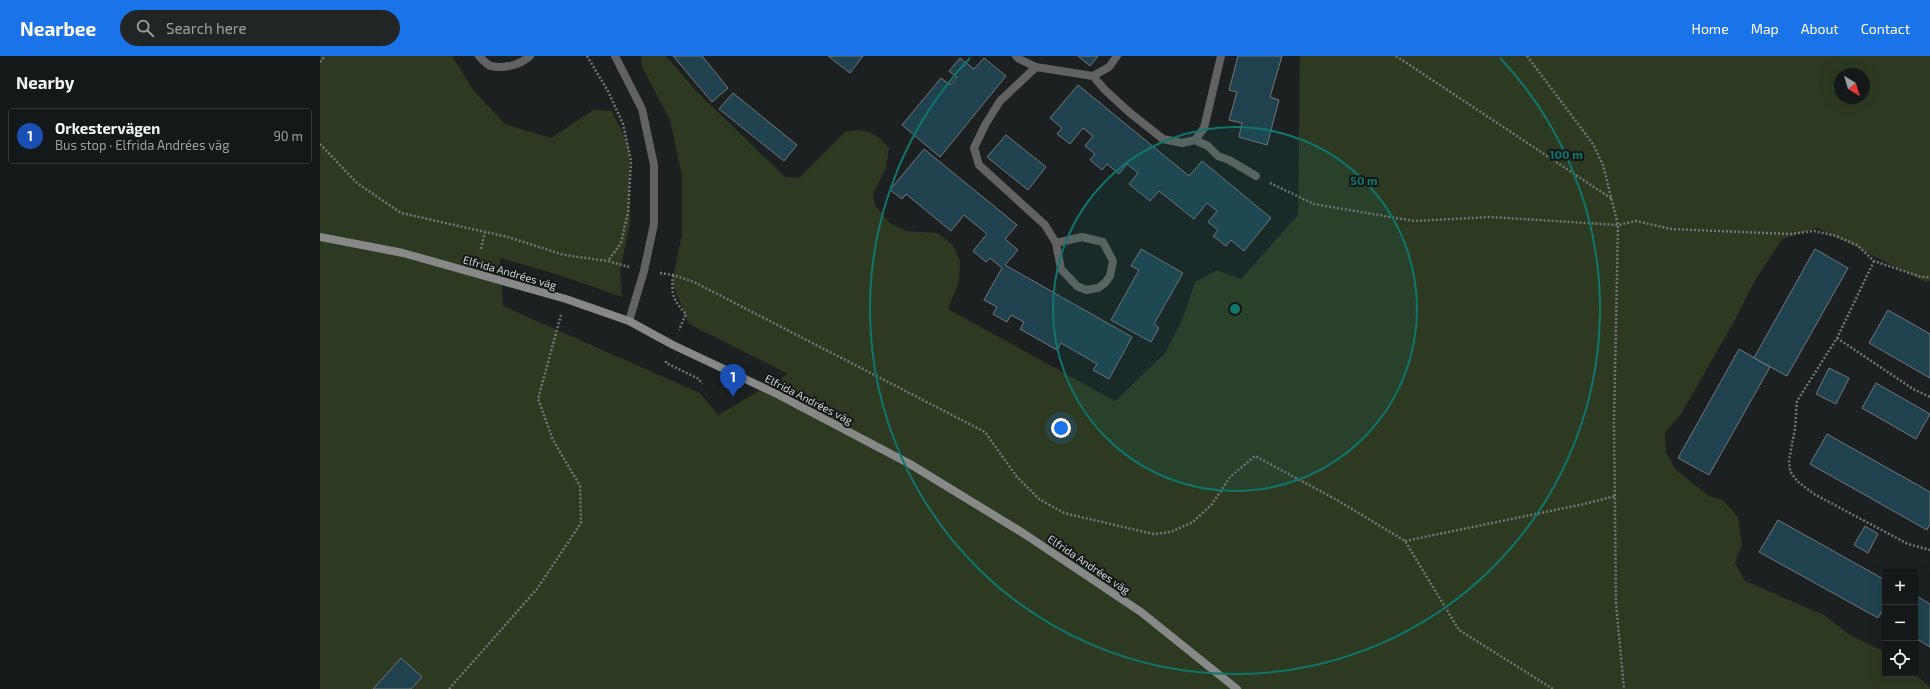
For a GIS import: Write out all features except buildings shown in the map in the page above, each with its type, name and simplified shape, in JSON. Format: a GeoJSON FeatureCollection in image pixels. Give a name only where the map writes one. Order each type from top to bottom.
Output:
{"type":"FeatureCollection","features":[{"type":"Feature","properties":{"kind":"street"},"geometry":{"type":"LineString","coordinates":[[479,56],[490,66],[509,67],[524,61],[530,56]]}},
{"type":"Feature","properties":{"kind":"street"},"geometry":{"type":"LineString","coordinates":[[615,56],[642,109],[654,165],[654,224],[644,271],[629,321]]}},
{"type":"Feature","properties":{"kind":"street"},"geometry":{"type":"LineString","coordinates":[[1016,56],[1018,59],[1036,67],[1093,76],[1109,67],[1117,56]]}},
{"type":"Feature","properties":{"kind":"street"},"geometry":{"type":"LineString","coordinates":[[1195,140],[1204,128],[1221,56]]}},
{"type":"Feature","properties":{"kind":"street"},"geometry":{"type":"LineString","coordinates":[[1036,67],[1000,101],[985,125],[974,148],[979,165],[1045,225],[1056,244],[1061,269],[1077,286],[1086,290],[1098,288],[1105,283],[1110,276],[1113,261],[1103,242],[1082,237],[1056,244]]}},
{"type":"Feature","properties":{"kind":"street"},"geometry":{"type":"LineString","coordinates":[[1093,76],[1105,90],[1129,112],[1163,138],[1182,143],[1195,140],[1208,146],[1218,156],[1229,160],[1256,176]]}},
{"type":"Feature","properties":{"kind":"street","name":"Elfrida Andrées väg"},"geometry":{"type":"LineString","coordinates":[[320,238],[403,253],[566,299],[629,321],[673,345],[777,394],[910,464],[1023,533],[1141,612],[1237,689]]}},
{"type":"Feature","properties":{"kind":"path"},"geometry":{"type":"LineString","coordinates":[[320,62],[325,56]]}},
{"type":"Feature","properties":{"kind":"path"},"geometry":{"type":"LineString","coordinates":[[586,56],[608,91],[620,117],[631,161],[628,212],[621,243],[608,261]]}},
{"type":"Feature","properties":{"kind":"path"},"geometry":{"type":"LineString","coordinates":[[1396,56],[1612,199]]}},
{"type":"Feature","properties":{"kind":"path"},"geometry":{"type":"LineString","coordinates":[[1527,56],[1593,144],[1603,165],[1618,225],[1614,422],[1616,603],[1624,689]]}},
{"type":"Feature","properties":{"kind":"path"},"geometry":{"type":"LineString","coordinates":[[320,144],[357,183],[401,213],[485,232],[564,255],[608,261],[644,271],[673,275],[694,282],[985,432],[1017,477],[1039,499],[1064,513],[1153,534],[1172,532],[1193,522],[1212,504],[1230,477],[1255,456],[1337,500],[1405,541],[1459,630],[1553,689]]}},
{"type":"Feature","properties":{"kind":"path"},"geometry":{"type":"LineString","coordinates":[[1256,176],[1314,204],[1414,221],[1491,217],[1618,225],[1636,221],[1671,229],[1790,234],[1814,231],[1836,236],[1857,245],[1874,261],[1921,277],[1930,277]]}},
{"type":"Feature","properties":{"kind":"path"},"geometry":{"type":"LineString","coordinates":[[481,249],[485,232]]}},
{"type":"Feature","properties":{"kind":"path"},"geometry":{"type":"LineString","coordinates":[[1874,261],[1837,338],[1797,401],[1795,428],[1789,460],[1790,472],[1798,481],[1814,494],[1908,544],[1930,550]]}},
{"type":"Feature","properties":{"kind":"path"},"geometry":{"type":"LineString","coordinates":[[449,689],[537,589],[581,523],[580,486],[553,440],[538,399],[566,299]]}},
{"type":"Feature","properties":{"kind":"path"},"geometry":{"type":"LineString","coordinates":[[1837,338],[1913,389],[1930,397]]}},
{"type":"Feature","properties":{"kind":"path"},"geometry":{"type":"LineString","coordinates":[[1405,541],[1584,504],[1615,496]]}},
{"type":"Feature","properties":{"kind":"green space"},"geometry":{"type":"Polygon","coordinates":[[[320,56],[452,56],[474,91],[505,124],[551,138],[593,110],[612,111],[629,146],[630,224],[620,271],[622,297],[559,275],[500,258],[503,306],[700,393],[718,415],[788,374],[689,324],[672,283],[682,235],[682,176],[670,120],[642,67],[641,56],[666,56],[697,92],[785,177],[799,178],[845,132],[859,130],[865,131],[870,132],[880,138],[889,148],[886,168],[873,194],[875,205],[891,224],[906,231],[938,233],[953,245],[960,262],[959,282],[948,309],[1115,401],[1165,353],[1182,320],[1195,282],[1217,270],[1241,279],[1298,215],[1300,56],[1930,56],[1930,281],[1926,282],[1818,228],[1782,239],[1753,284],[1735,320],[1681,414],[1665,433],[1666,452],[1675,469],[1709,496],[1723,500],[1738,517],[1742,544],[1735,563],[1745,581],[1824,615],[1850,635],[1882,651],[1882,677],[1918,677],[1930,687],[1930,689],[320,689],[320,56]]]}},
{"type":"Feature","properties":{"kind":"place","name":"Orkestervägen"},"geometry":{"type":"Point","coordinates":[733,397]}}]}
